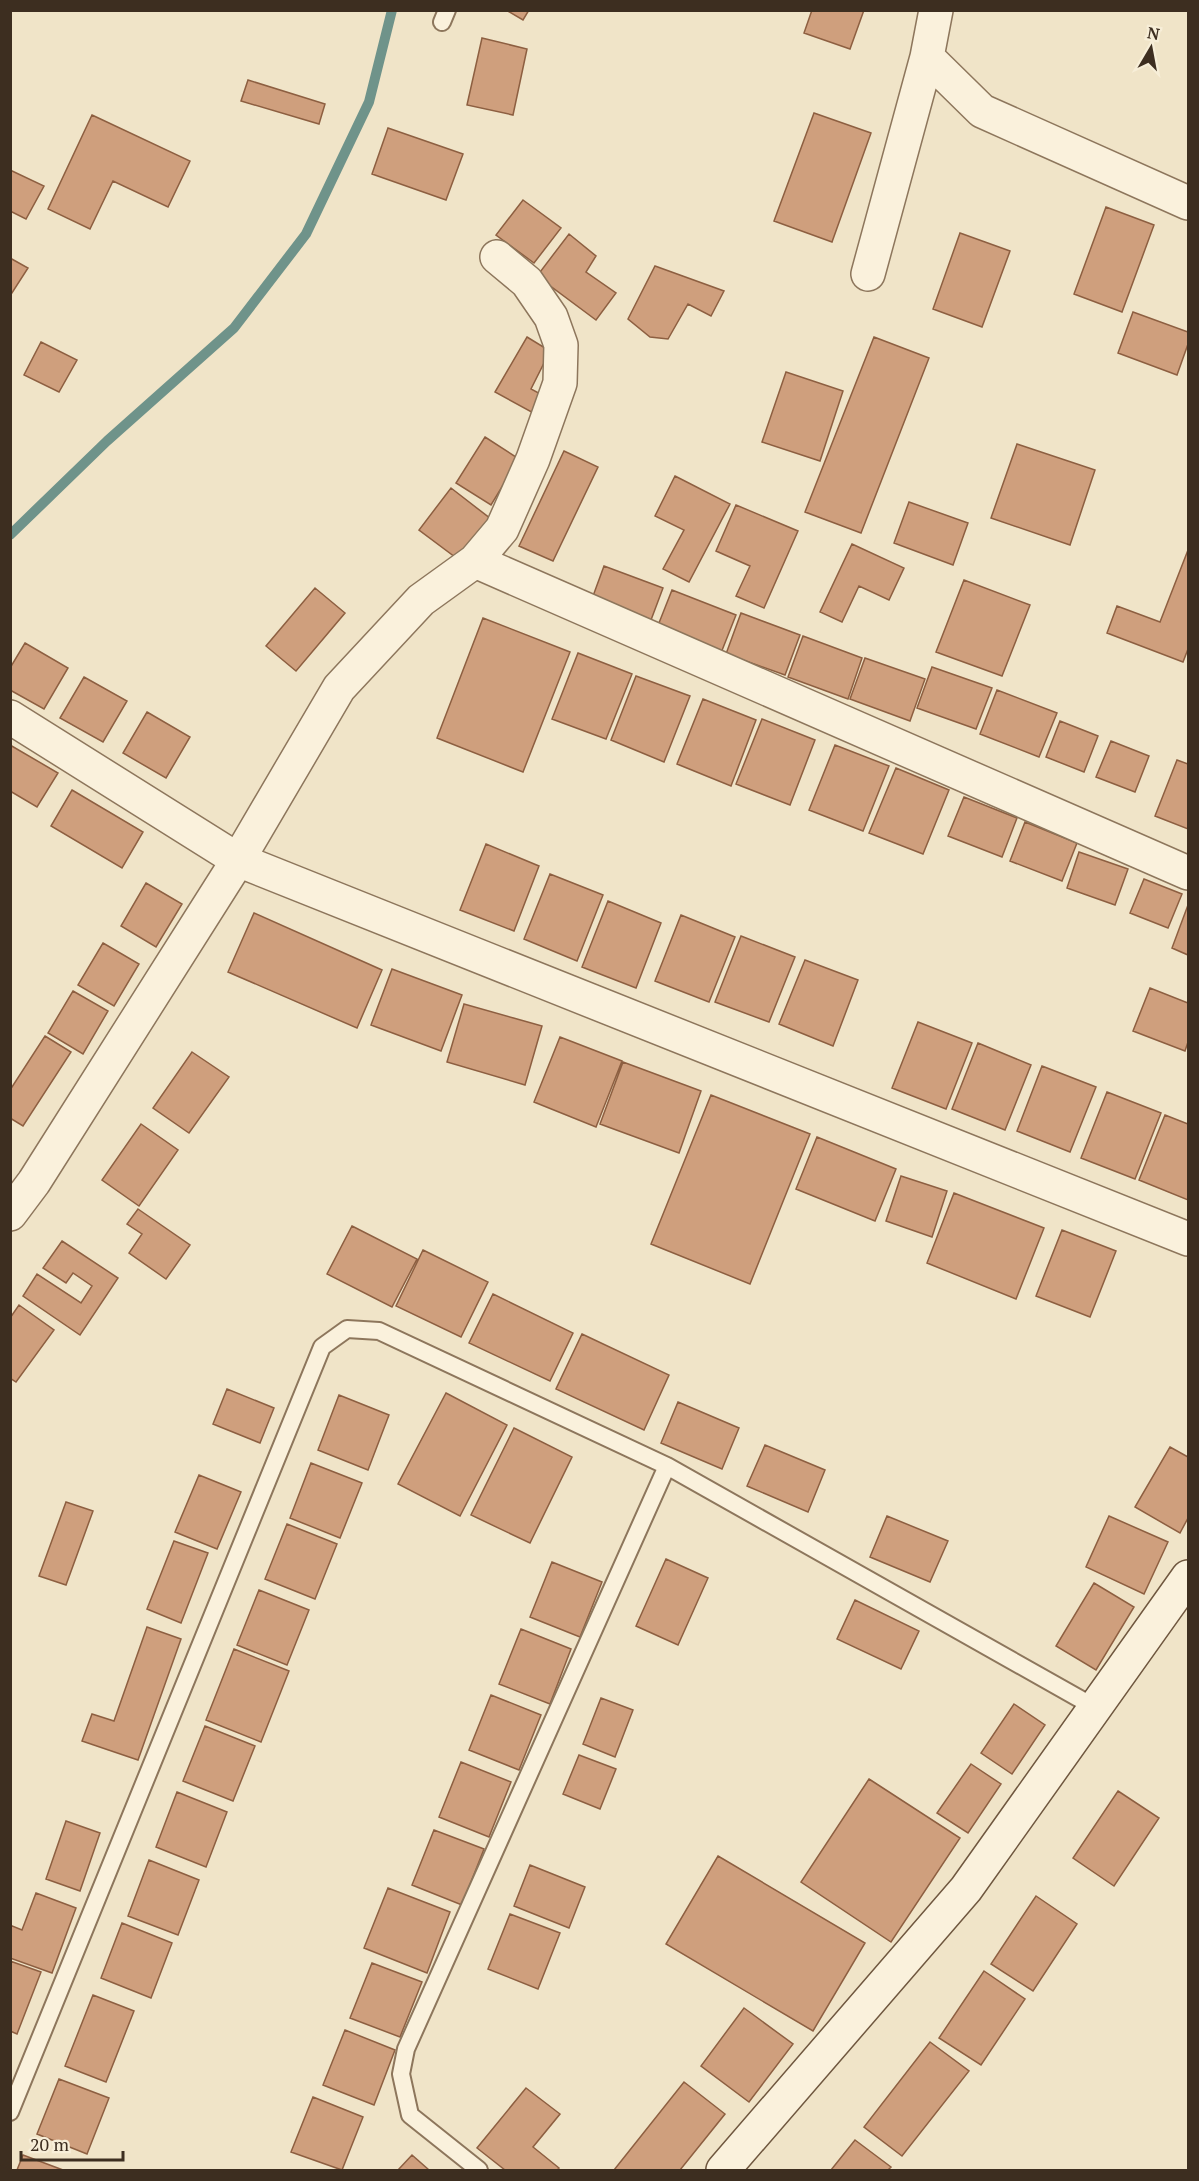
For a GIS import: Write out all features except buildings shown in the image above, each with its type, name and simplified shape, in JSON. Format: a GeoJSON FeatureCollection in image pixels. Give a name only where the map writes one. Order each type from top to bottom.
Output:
{"type":"FeatureCollection","features":[{"type":"Feature","properties":{"kind":"street"},"geometry":{"type":"LineString","coordinates":[[868,274],[927,57],[936,10]]}},
{"type":"Feature","properties":{"kind":"street"},"geometry":{"type":"LineString","coordinates":[[927,57],[982,111],[1188,203]]}},
{"type":"Feature","properties":{"kind":"street"},"geometry":{"type":"LineString","coordinates":[[10,1214],[34,1182],[238,860],[339,688],[421,600],[475,561],[502,529],[533,459],[560,383],[561,345],[551,317],[527,282],[497,257]]}},
{"type":"Feature","properties":{"kind":"street"},"geometry":{"type":"LineString","coordinates":[[475,561],[1188,873]]}},
{"type":"Feature","properties":{"kind":"street"},"geometry":{"type":"LineString","coordinates":[[10,717],[238,860],[1188,1239]]}},
{"type":"Feature","properties":{"kind":"street"},"geometry":{"type":"LineString","coordinates":[[723,2170],[966,1889],[1188,1577]]}},
{"type":"Feature","properties":{"kind":"lane"},"geometry":{"type":"LineString","coordinates":[[10,2112],[322,1347],[347,1329],[380,1331],[667,1466],[1096,1708]]}},
{"type":"Feature","properties":{"kind":"lane"},"geometry":{"type":"LineString","coordinates":[[478,2170],[410,2115],[401,2074],[406,2049],[667,1466]]}},
{"type":"Feature","properties":{"kind":"waterway"},"geometry":{"type":"LineString","coordinates":[[10,535],[107,441],[234,328],[306,234],[369,102],[392,10]]}}]}
